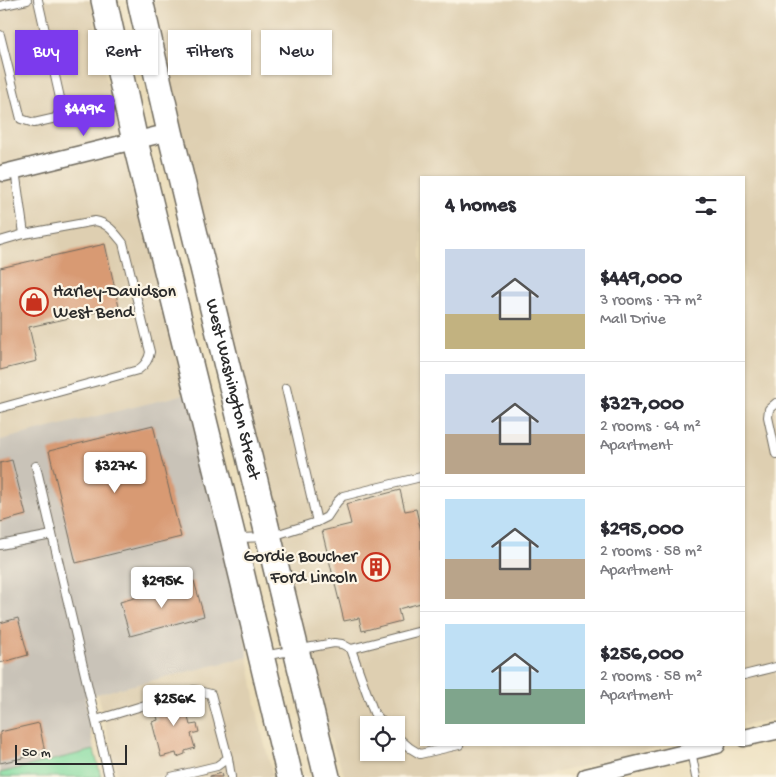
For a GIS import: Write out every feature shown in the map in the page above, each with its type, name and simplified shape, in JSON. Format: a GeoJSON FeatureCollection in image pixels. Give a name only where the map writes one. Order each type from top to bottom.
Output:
{"type":"FeatureCollection","features":[{"type":"Feature","properties":{"kind":"main road","name":"West Washington Street"},"geometry":{"type":"LineString","coordinates":[[104,0],[135,141],[290,777]]}},
{"type":"Feature","properties":{"kind":"main road","name":"West Washington Street"},"geometry":{"type":"LineString","coordinates":[[140,0],[170,132],[327,777]]}},
{"type":"Feature","properties":{"kind":"street"},"geometry":{"type":"LineString","coordinates":[[10,171],[170,132]]}},
{"type":"Feature","properties":{"kind":"street"},"geometry":{"type":"LineString","coordinates":[[745,738],[776,730]]}},
{"type":"Feature","properties":{"kind":"street"},"geometry":{"type":"LineString","coordinates":[[586,777],[713,746]]}},
{"type":"Feature","properties":{"kind":"lane"},"geometry":{"type":"LineString","coordinates":[[0,6],[27,0]]}},
{"type":"Feature","properties":{"kind":"lane"},"geometry":{"type":"LineString","coordinates":[[0,35],[21,118],[34,123],[56,118],[62,107],[38,0]]}},
{"type":"Feature","properties":{"kind":"lane"},"geometry":{"type":"LineString","coordinates":[[10,171],[24,234]]}},
{"type":"Feature","properties":{"kind":"lane"},"geometry":{"type":"LineString","coordinates":[[0,241],[24,234],[95,220],[102,222],[123,243],[150,352],[149,358],[138,370],[0,408]]}},
{"type":"Feature","properties":{"kind":"lane"},"geometry":{"type":"LineString","coordinates":[[286,388],[316,522]]}},
{"type":"Feature","properties":{"kind":"lane"},"geometry":{"type":"LineString","coordinates":[[776,403],[769,409],[768,417],[776,454]]}},
{"type":"Feature","properties":{"kind":"lane"},"geometry":{"type":"LineString","coordinates":[[36,466],[110,777]]}},
{"type":"Feature","properties":{"kind":"lane"},"geometry":{"type":"LineString","coordinates":[[233,538],[269,537],[327,517],[337,502],[344,496],[420,480]]}},
{"type":"Feature","properties":{"kind":"lane"},"geometry":{"type":"LineString","coordinates":[[0,545],[52,534]]}},
{"type":"Feature","properties":{"kind":"lane"},"geometry":{"type":"LineString","coordinates":[[351,649],[420,632]]}},
{"type":"Feature","properties":{"kind":"lane"},"geometry":{"type":"LineString","coordinates":[[261,656],[334,642],[342,644],[351,649],[377,716]]}},
{"type":"Feature","properties":{"kind":"lane"},"geometry":{"type":"LineString","coordinates":[[745,675],[776,667]]}},
{"type":"Feature","properties":{"kind":"lane"},"geometry":{"type":"LineString","coordinates":[[96,720],[194,690],[211,694],[228,758],[231,777]]}},
{"type":"Feature","properties":{"kind":"lane"},"geometry":{"type":"LineString","coordinates":[[405,744],[420,754],[455,746]]}},
{"type":"Feature","properties":{"kind":"lane"},"geometry":{"type":"LineString","coordinates":[[691,751],[696,777]]}},
{"type":"Feature","properties":{"kind":"lane"},"geometry":{"type":"LineString","coordinates":[[171,777],[217,766],[228,758]]}},
{"type":"Feature","properties":{"kind":"shaded area"},"geometry":{"type":"Polygon","coordinates":[[[0,0],[91,0],[96,30],[88,30],[88,75],[105,75],[131,185],[140,207],[190,393],[0,440],[0,0]]]}},
{"type":"Feature","properties":{"kind":"shaded area"},"geometry":{"type":"Polygon","coordinates":[[[154,0],[776,0],[776,718],[745,726],[745,176],[420,176],[420,746],[664,746],[539,777],[345,777],[328,732],[161,50],[154,0]]]}},
{"type":"Feature","properties":{"kind":"shaded area"},"geometry":{"type":"Polygon","coordinates":[[[190,393],[242,616],[248,657],[85,697],[94,750],[0,773],[0,440],[190,393]]]}},
{"type":"Feature","properties":{"kind":"shaded area"},"geometry":{"type":"Polygon","coordinates":[[[248,657],[259,721],[273,777],[118,777],[98,694],[248,657]]]}},
{"type":"Feature","properties":{"kind":"green space"},"geometry":{"type":"Polygon","coordinates":[[[94,750],[101,777],[0,777],[0,773],[94,750]]]}},
{"type":"Feature","properties":{"kind":"building"},"geometry":{"type":"Polygon","coordinates":[[[105,244],[119,307],[29,327],[37,361],[0,370],[0,268],[105,244]]]}},
{"type":"Feature","properties":{"kind":"building"},"geometry":{"type":"Polygon","coordinates":[[[153,425],[181,537],[76,563],[49,451],[153,425]]]}},
{"type":"Feature","properties":{"kind":"building"},"geometry":{"type":"Polygon","coordinates":[[[12,460],[26,515],[0,522],[0,463],[12,460]]]}},
{"type":"Feature","properties":{"kind":"building","name":"Gordie Boucher Ford Lincoln"},"geometry":{"type":"Polygon","coordinates":[[[400,490],[405,511],[416,509],[420,527],[420,603],[398,609],[401,621],[362,631],[359,618],[344,621],[322,531],[351,524],[346,504],[400,490]]]}},
{"type":"Feature","properties":{"kind":"building"},"geometry":{"type":"Polygon","coordinates":[[[194,581],[204,616],[130,636],[120,602],[194,581]]]}},
{"type":"Feature","properties":{"kind":"building"},"geometry":{"type":"Polygon","coordinates":[[[18,618],[28,655],[0,663],[0,623],[18,618]]]}},
{"type":"Feature","properties":{"kind":"building"},"geometry":{"type":"Polygon","coordinates":[[[190,696],[193,709],[186,710],[190,725],[197,724],[199,732],[191,734],[195,748],[185,751],[185,754],[177,757],[176,753],[161,757],[152,722],[158,720],[154,705],[190,696]]]}},
{"type":"Feature","properties":{"kind":"building"},"geometry":{"type":"Polygon","coordinates":[[[39,723],[45,753],[0,763],[0,732],[39,723]]]}},
{"type":"Feature","properties":{"kind":"building"},"geometry":{"type":"Polygon","coordinates":[[[221,773],[222,777],[210,777],[210,776],[221,773]]]}},
{"type":"Feature","properties":{"kind":"place","name":"Harley-Davidson West Bend"},"geometry":{"type":"Point","coordinates":[34,302]}},
{"type":"Feature","properties":{"kind":"place","name":"Gordie Boucher Ford Lincoln"},"geometry":{"type":"Point","coordinates":[376,567]}}]}
